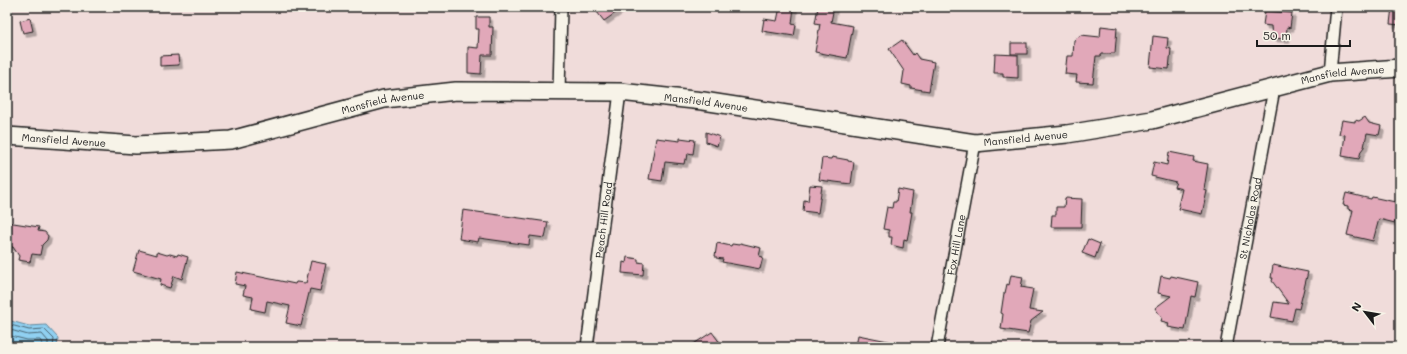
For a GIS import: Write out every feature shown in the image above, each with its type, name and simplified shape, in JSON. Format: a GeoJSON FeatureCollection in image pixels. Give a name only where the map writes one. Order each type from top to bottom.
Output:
{"type":"FeatureCollection","features":[{"type":"Feature","properties":{"kind":"main road","name":"Mansfield Avenue"},"geometry":{"type":"LineString","coordinates":[[7,136],[136,145],[230,140],[384,99],[456,91],[620,92],[703,101],[975,143],[1067,134],[1152,120],[1330,73],[1400,68]]}},
{"type":"Feature","properties":{"kind":"street"},"geometry":{"type":"LineString","coordinates":[[559,92],[561,7]]}},
{"type":"Feature","properties":{"kind":"street"},"geometry":{"type":"LineString","coordinates":[[1330,73],[1336,7]]}},
{"type":"Feature","properties":{"kind":"street","name":"St Nicholas Road"},"geometry":{"type":"LineString","coordinates":[[1226,347],[1274,89]]}},
{"type":"Feature","properties":{"kind":"street","name":"Peach Hill Road"},"geometry":{"type":"LineString","coordinates":[[587,347],[620,92]]}},
{"type":"Feature","properties":{"kind":"street","name":"Fox Hill Lane"},"geometry":{"type":"LineString","coordinates":[[937,347],[975,143]]}},
{"type":"Feature","properties":{"kind":"water"},"geometry":{"type":"Polygon","coordinates":[[[7,320],[29,326],[46,325],[58,338],[57,347],[7,347],[7,320]]]}},
{"type":"Feature","properties":{"kind":"building"},"geometry":{"type":"Polygon","coordinates":[[[603,7],[624,7],[604,21],[597,12],[603,7]]]}},
{"type":"Feature","properties":{"kind":"building"},"geometry":{"type":"Polygon","coordinates":[[[780,7],[794,7],[792,24],[796,25],[794,36],[762,31],[764,19],[777,21],[780,7]]]}},
{"type":"Feature","properties":{"kind":"building"},"geometry":{"type":"Polygon","coordinates":[[[818,7],[834,7],[831,22],[853,26],[847,58],[815,52],[820,24],[815,23],[818,7]]]}},
{"type":"Feature","properties":{"kind":"building"},"geometry":{"type":"Polygon","coordinates":[[[1392,7],[1400,7],[1400,25],[1390,24],[1392,7]]]}},
{"type":"Feature","properties":{"kind":"building"},"geometry":{"type":"Polygon","coordinates":[[[1265,11],[1292,13],[1290,28],[1287,27],[1286,39],[1272,38],[1271,26],[1263,25],[1265,11]]]}},
{"type":"Feature","properties":{"kind":"building"},"geometry":{"type":"Polygon","coordinates":[[[476,17],[489,17],[489,27],[493,27],[492,55],[482,55],[481,74],[468,73],[468,47],[478,48],[479,29],[476,29],[476,17]]]}},
{"type":"Feature","properties":{"kind":"building"},"geometry":{"type":"Polygon","coordinates":[[[30,18],[33,31],[23,33],[20,21],[30,18]]]}},
{"type":"Feature","properties":{"kind":"building"},"geometry":{"type":"Polygon","coordinates":[[[1101,26],[1117,28],[1115,53],[1096,56],[1093,83],[1076,82],[1077,75],[1065,74],[1067,56],[1073,56],[1074,40],[1081,35],[1100,37],[1101,26]]]}},
{"type":"Feature","properties":{"kind":"building"},"geometry":{"type":"Polygon","coordinates":[[[1153,36],[1168,38],[1167,48],[1171,49],[1169,69],[1150,67],[1153,36]]]}},
{"type":"Feature","properties":{"kind":"building"},"geometry":{"type":"Polygon","coordinates":[[[902,40],[913,55],[915,53],[919,59],[934,62],[929,91],[911,88],[911,86],[902,84],[904,71],[889,49],[902,40]]]}},
{"type":"Feature","properties":{"kind":"building"},"geometry":{"type":"Polygon","coordinates":[[[1011,43],[1027,43],[1027,54],[1011,54],[1011,43]]]}},
{"type":"Feature","properties":{"kind":"building"},"geometry":{"type":"Polygon","coordinates":[[[995,54],[1018,55],[1018,78],[1003,77],[1003,73],[994,73],[995,54]]]}},
{"type":"Feature","properties":{"kind":"building"},"geometry":{"type":"Polygon","coordinates":[[[178,55],[179,65],[160,66],[160,56],[178,55]]]}},
{"type":"Feature","properties":{"kind":"building"},"geometry":{"type":"Polygon","coordinates":[[[1365,117],[1369,123],[1381,126],[1379,135],[1367,133],[1364,147],[1361,151],[1359,159],[1342,156],[1345,135],[1339,134],[1342,120],[1355,122],[1355,120],[1359,121],[1365,117]]]}},
{"type":"Feature","properties":{"kind":"building"},"geometry":{"type":"Polygon","coordinates":[[[706,132],[720,137],[717,146],[706,142],[706,132]]]}},
{"type":"Feature","properties":{"kind":"building"},"geometry":{"type":"Polygon","coordinates":[[[656,138],[680,141],[680,138],[695,140],[693,154],[688,153],[687,160],[685,159],[684,164],[665,162],[662,181],[649,179],[656,138]]]}},
{"type":"Feature","properties":{"kind":"building"},"geometry":{"type":"Polygon","coordinates":[[[1169,152],[1194,157],[1193,161],[1208,164],[1204,190],[1207,191],[1202,214],[1179,209],[1180,206],[1178,206],[1182,189],[1174,187],[1176,182],[1151,176],[1154,162],[1167,165],[1169,152]]]}},
{"type":"Feature","properties":{"kind":"building"},"geometry":{"type":"Polygon","coordinates":[[[832,157],[854,162],[851,184],[819,180],[822,158],[831,159],[832,157]]]}},
{"type":"Feature","properties":{"kind":"building"},"geometry":{"type":"Polygon","coordinates":[[[810,185],[822,186],[818,213],[803,211],[804,200],[808,201],[810,185]]]}},
{"type":"Feature","properties":{"kind":"building"},"geometry":{"type":"Polygon","coordinates":[[[898,189],[913,192],[909,230],[907,240],[904,239],[903,248],[891,245],[892,237],[889,237],[889,230],[883,229],[887,207],[892,208],[893,202],[896,202],[898,189]]]}},
{"type":"Feature","properties":{"kind":"building"},"geometry":{"type":"Polygon","coordinates":[[[1346,193],[1371,199],[1372,197],[1400,203],[1395,223],[1379,219],[1373,241],[1347,235],[1353,210],[1348,209],[1348,206],[1343,205],[1346,193]]]}},
{"type":"Feature","properties":{"kind":"building"},"geometry":{"type":"Polygon","coordinates":[[[1065,198],[1082,199],[1081,227],[1051,227],[1052,215],[1056,215],[1056,207],[1064,207],[1065,198]]]}},
{"type":"Feature","properties":{"kind":"building"},"geometry":{"type":"Polygon","coordinates":[[[463,210],[548,222],[545,238],[530,236],[529,245],[479,238],[478,242],[459,239],[463,210]]]}},
{"type":"Feature","properties":{"kind":"building"},"geometry":{"type":"Polygon","coordinates":[[[7,222],[39,227],[38,231],[45,232],[48,236],[47,240],[42,245],[40,255],[32,254],[30,262],[18,260],[19,256],[13,247],[7,247],[7,222]]]}},
{"type":"Feature","properties":{"kind":"building"},"geometry":{"type":"Polygon","coordinates":[[[1088,239],[1100,244],[1095,258],[1082,253],[1088,239]]]}},
{"type":"Feature","properties":{"kind":"building"},"geometry":{"type":"Polygon","coordinates":[[[717,243],[731,246],[732,244],[739,245],[740,243],[761,248],[759,256],[763,257],[760,269],[722,262],[723,259],[716,258],[715,256],[717,243]]]}},
{"type":"Feature","properties":{"kind":"building"},"geometry":{"type":"Polygon","coordinates":[[[139,250],[157,255],[157,252],[177,256],[178,254],[188,257],[182,279],[174,276],[170,288],[160,285],[161,279],[133,271],[139,250]]]}},
{"type":"Feature","properties":{"kind":"building"},"geometry":{"type":"Polygon","coordinates":[[[627,257],[638,259],[638,262],[644,263],[643,275],[622,273],[623,262],[626,263],[627,257]]]}},
{"type":"Feature","properties":{"kind":"building"},"geometry":{"type":"Polygon","coordinates":[[[311,261],[326,264],[320,291],[310,289],[301,326],[286,323],[290,306],[267,301],[265,312],[251,309],[253,297],[243,295],[245,286],[235,284],[237,272],[295,284],[296,282],[306,283],[311,261]]]}},
{"type":"Feature","properties":{"kind":"building"},"geometry":{"type":"Polygon","coordinates":[[[1273,265],[1308,272],[1299,309],[1295,308],[1292,321],[1271,317],[1274,302],[1289,304],[1272,281],[1273,265]]]}},
{"type":"Feature","properties":{"kind":"building"},"geometry":{"type":"Polygon","coordinates":[[[1011,275],[1023,277],[1021,287],[1033,289],[1029,310],[1043,312],[1031,321],[1028,333],[1001,329],[1003,314],[1001,313],[1004,293],[1007,284],[1009,285],[1011,275]]]}},
{"type":"Feature","properties":{"kind":"building"},"geometry":{"type":"Polygon","coordinates":[[[1161,276],[1170,278],[1171,276],[1198,282],[1195,297],[1191,296],[1185,330],[1168,327],[1169,323],[1161,321],[1162,318],[1155,308],[1171,296],[1158,293],[1161,276]]]}},
{"type":"Feature","properties":{"kind":"building"},"geometry":{"type":"Polygon","coordinates":[[[712,332],[723,347],[689,347],[712,332]]]}},
{"type":"Feature","properties":{"kind":"building"},"geometry":{"type":"Polygon","coordinates":[[[858,335],[893,342],[893,347],[856,347],[858,335]]]}}]}
